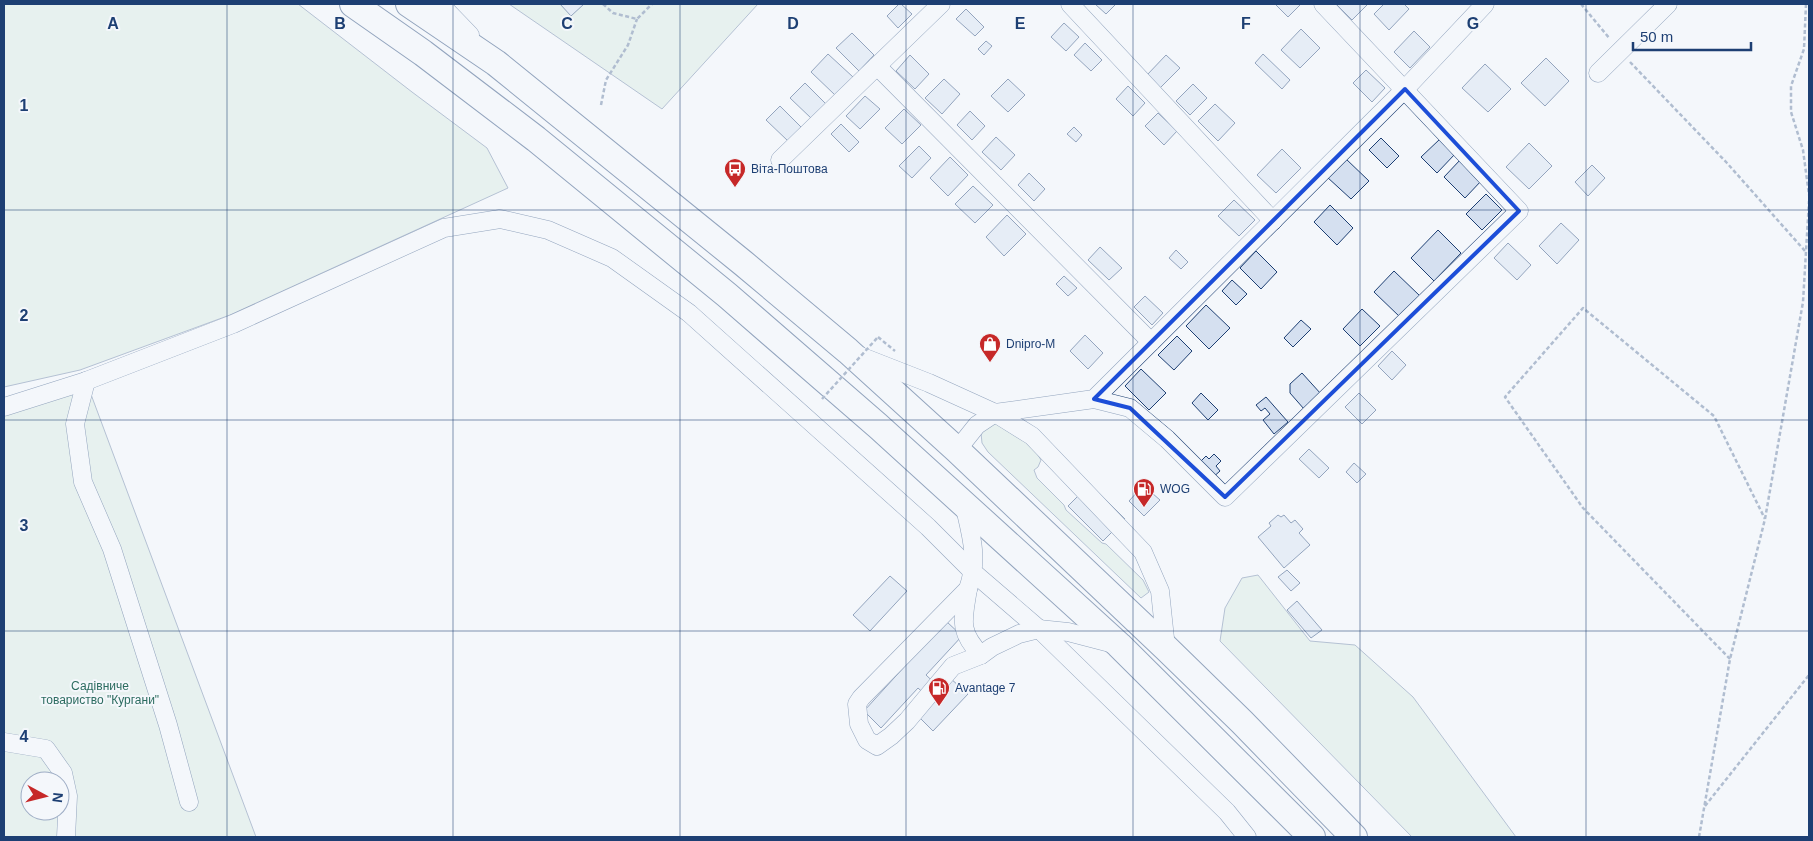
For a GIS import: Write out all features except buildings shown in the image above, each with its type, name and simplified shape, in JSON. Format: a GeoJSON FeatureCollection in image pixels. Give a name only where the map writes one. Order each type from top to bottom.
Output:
{"type":"FeatureCollection","features":[{"type":"Feature","properties":{"kind":"highway"},"geometry":{"type":"LineString","coordinates":[[352,4],[423,53],[536,139],[711,282],[878,426],[1119,645],[1312,837]]}},
{"type":"Feature","properties":{"kind":"highway"},"geometry":{"type":"LineString","coordinates":[[409,4],[496,63],[743,263],[848,351],[957,450],[1166,648],[1242,722],[1354,837]]}},
{"type":"Feature","properties":{"kind":"street"},"geometry":{"type":"LineString","coordinates":[[440,4],[496,63]]}},
{"type":"Feature","properties":{"kind":"street"},"geometry":{"type":"LineString","coordinates":[[780,160],[941,4]]}},
{"type":"Feature","properties":{"kind":"street"},"geometry":{"type":"LineString","coordinates":[[1070,4],[1273,220]]}},
{"type":"Feature","properties":{"kind":"street"},"geometry":{"type":"LineString","coordinates":[[957,450],[977,424],[995,412],[1094,399],[1130,408],[1167,439],[1225,497],[1520,211],[1323,4]]}},
{"type":"Feature","properties":{"kind":"street"},"geometry":{"type":"LineString","coordinates":[[1094,399],[1405,89],[1485,4]]}},
{"type":"Feature","properties":{"kind":"street"},"geometry":{"type":"LineString","coordinates":[[1598,73],[1668,4]]}},
{"type":"Feature","properties":{"kind":"street"},"geometry":{"type":"LineString","coordinates":[[877,66],[1151,342]]}},
{"type":"Feature","properties":{"kind":"street"},"geometry":{"type":"LineString","coordinates":[[4,407],[86,381],[233,324],[444,228],[500,219],[548,230],[612,258],[689,313],[928,527],[971,581],[1039,629],[1227,812],[1247,837]]}},
{"type":"Feature","properties":{"kind":"street"},"geometry":{"type":"LineString","coordinates":[[848,351],[995,412],[1032,436],[1142,552],[1160,591],[1166,648]]}},
{"type":"Feature","properties":{"kind":"street"},"geometry":{"type":"LineString","coordinates":[[86,381],[75,424],[83,482],[112,549],[168,725],[188,802]]}},
{"type":"Feature","properties":{"kind":"street"},"geometry":{"type":"LineString","coordinates":[[964,504],[974,546],[971,581],[964,621],[965,632],[968,642],[981,655]]}},
{"type":"Feature","properties":{"kind":"street"},"geometry":{"type":"LineString","coordinates":[[971,581],[857,704],[859,724],[867,740],[877,746],[891,736],[907,721],[953,666],[981,655],[992,647],[1019,634],[1039,629],[1068,632],[1119,645]]}},
{"type":"Feature","properties":{"kind":"street"},"geometry":{"type":"LineString","coordinates":[[4,742],[46,748],[63,773],[68,796],[66,837]]}},
{"type":"Feature","properties":{"kind":"path"},"geometry":{"type":"LineString","coordinates":[[603,4],[613,13],[637,19]]}},
{"type":"Feature","properties":{"kind":"path"},"geometry":{"type":"LineString","coordinates":[[601,105],[606,80],[628,45],[637,19],[652,4]]}},
{"type":"Feature","properties":{"kind":"path"},"geometry":{"type":"LineString","coordinates":[[1581,4],[1620,51],[1727,163],[1806,251]]}},
{"type":"Feature","properties":{"kind":"path"},"geometry":{"type":"LineString","coordinates":[[1806,4],[1804,49],[1791,86],[1791,112],[1803,150],[1809,195]]}},
{"type":"Feature","properties":{"kind":"path"},"geometry":{"type":"LineString","coordinates":[[1699,837],[1730,659],[1765,519],[1803,302],[1809,201]]}},
{"type":"Feature","properties":{"kind":"path"},"geometry":{"type":"LineString","coordinates":[[1730,659],[1583,508],[1505,398],[1583,308],[1714,416],[1765,519]]}},
{"type":"Feature","properties":{"kind":"path"},"geometry":{"type":"LineString","coordinates":[[822,399],[878,337]]}},
{"type":"Feature","properties":{"kind":"path"},"geometry":{"type":"LineString","coordinates":[[1704,807],[1809,676]]}},
{"type":"Feature","properties":{"kind":"highlighted area"},"geometry":{"type":"Polygon","coordinates":[[[1405,89],[1519,211],[1225,497],[1130,408],[1094,399],[1405,89]]]}},
{"type":"Feature","properties":{"kind":"green space"},"geometry":{"type":"Polygon","coordinates":[[[4,4],[298,4],[487,148],[508,188],[230,315],[80,370],[4,387],[4,4]]]}},
{"type":"Feature","properties":{"kind":"green space"},"geometry":{"type":"Polygon","coordinates":[[[509,4],[758,4],[662,109],[509,4]]]}},
{"type":"Feature","properties":{"kind":"green space","name":"Садівниче товариство \"Кургани\""},"geometry":{"type":"Polygon","coordinates":[[[86,381],[256,837],[4,837],[4,399],[86,381]]]}},
{"type":"Feature","properties":{"kind":"green space"},"geometry":{"type":"Polygon","coordinates":[[[992,420],[1030,442],[1041,460],[1038,467],[1034,470],[1037,478],[1064,505],[1066,510],[1102,543],[1106,544],[1143,580],[1149,592],[1141,598],[988,452],[982,443],[981,433],[992,420]]]}},
{"type":"Feature","properties":{"kind":"green space"},"geometry":{"type":"Polygon","coordinates":[[[1258,575],[1310,641],[1355,645],[1413,697],[1516,837],[1412,837],[1220,641],[1225,608],[1242,578],[1258,575]]]}},
{"type":"Feature","properties":{"kind":"place","name":"Віта-Поштова"},"geometry":{"type":"Point","coordinates":[735,188]}},
{"type":"Feature","properties":{"kind":"place","name":"Dnipro-M"},"geometry":{"type":"Point","coordinates":[990,363]}},
{"type":"Feature","properties":{"kind":"place","name":"WOG"},"geometry":{"type":"Point","coordinates":[1144,508]}},
{"type":"Feature","properties":{"kind":"place","name":"Avantage 7"},"geometry":{"type":"Point","coordinates":[939,707]}}]}
